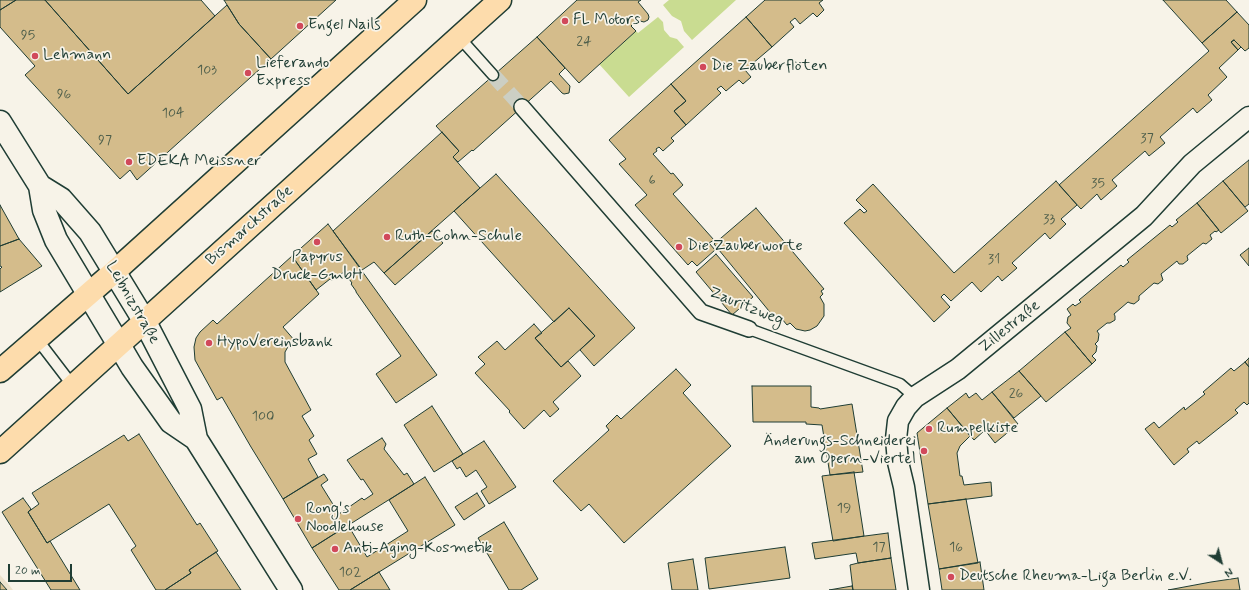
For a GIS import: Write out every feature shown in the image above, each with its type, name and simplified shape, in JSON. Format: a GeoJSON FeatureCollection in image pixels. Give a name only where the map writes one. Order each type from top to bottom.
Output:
{"type":"FeatureCollection","features":[{"type":"Feature","properties":{"kind":"main road"},"geometry":{"type":"LineString","coordinates":[[0,371],[114,272],[415,0]]}},
{"type":"Feature","properties":{"kind":"main road","name":"Bismarckstraße"},"geometry":{"type":"LineString","coordinates":[[0,452],[500,0]]}},
{"type":"Feature","properties":{"kind":"street","name":"Zauritzweg"},"geometry":{"type":"LineString","coordinates":[[522,107],[701,312],[749,330]]}},
{"type":"Feature","properties":{"kind":"street","name":"Zillestraße"},"geometry":{"type":"LineString","coordinates":[[919,590],[904,487],[898,462],[896,439],[898,421],[906,406],[915,397],[958,369],[1144,216],[1192,164],[1249,117]]}},
{"type":"Feature","properties":{"kind":"street","name":"Leibnizstraße"},"geometry":{"type":"LineString","coordinates":[[0,122],[40,186],[44,210],[56,240],[132,367],[171,422],[196,440]]}},
{"type":"Feature","properties":{"kind":"street","name":"Leibnizstraße"},"geometry":{"type":"LineString","coordinates":[[40,186],[61,199],[90,232],[145,322],[190,409],[196,440],[291,590]]}},
{"type":"Feature","properties":{"kind":"lane"},"geometry":{"type":"LineString","coordinates":[[459,37],[493,75]]}},
{"type":"Feature","properties":{"kind":"lane","name":"Zauritzweg"},"geometry":{"type":"LineString","coordinates":[[749,330],[900,384],[915,397]]}},
{"type":"Feature","properties":{"kind":"lane"},"geometry":{"type":"LineString","coordinates":[[38,339],[73,386]]}},
{"type":"Feature","properties":{"kind":"shaded area"},"geometry":{"type":"Polygon","coordinates":[[[0,575],[10,586],[13,590],[0,590],[0,575]]]}},
{"type":"Feature","properties":{"kind":"green space"},"geometry":{"type":"Polygon","coordinates":[[[669,0],[736,0],[692,40],[684,31],[681,21],[672,16],[663,5],[669,0]]]}},
{"type":"Feature","properties":{"kind":"green space"},"geometry":{"type":"Polygon","coordinates":[[[658,17],[663,22],[664,30],[670,37],[677,39],[684,47],[629,97],[599,64],[636,31],[638,33],[658,17]]]}},
{"type":"Feature","properties":{"kind":"building"},"geometry":{"type":"Polygon","coordinates":[[[0,0],[16,0],[0,10],[0,0]]]}},
{"type":"Feature","properties":{"kind":"building"},"geometry":{"type":"Polygon","coordinates":[[[16,0],[45,0],[128,94],[227,5],[239,24],[271,59],[137,180],[130,170],[120,179],[25,75],[35,66],[0,27],[0,10],[16,0]]]}},
{"type":"Feature","properties":{"kind":"building"},"geometry":{"type":"Polygon","coordinates":[[[45,0],[201,0],[215,16],[128,94],[45,0]]]}},
{"type":"Feature","properties":{"kind":"building"},"geometry":{"type":"Polygon","coordinates":[[[224,0],[336,0],[271,59],[239,24],[224,0]]]}},
{"type":"Feature","properties":{"kind":"building"},"geometry":{"type":"Polygon","coordinates":[[[577,0],[641,0],[638,2],[649,17],[648,20],[644,22],[637,18],[631,26],[636,31],[579,83],[537,37],[577,0]]]}},
{"type":"Feature","properties":{"kind":"building"},"geometry":{"type":"Polygon","coordinates":[[[765,0],[823,0],[819,3],[824,10],[817,17],[813,13],[800,24],[795,18],[790,22],[794,27],[772,47],[746,17],[765,0]]]}},
{"type":"Feature","properties":{"kind":"building"},"geometry":{"type":"Polygon","coordinates":[[[1163,0],[1226,0],[1237,12],[1202,43],[1163,0]]]}},
{"type":"Feature","properties":{"kind":"building"},"geometry":{"type":"Polygon","coordinates":[[[1237,12],[1249,25],[1249,48],[1245,51],[1234,40],[1231,42],[1238,50],[1219,68],[1227,77],[1208,95],[1212,100],[1197,113],[1193,108],[1160,137],[1165,143],[1149,156],[1145,151],[1112,180],[1117,186],[1101,200],[1097,194],[1081,209],[1059,185],[1209,51],[1202,43],[1237,12]]]}},
{"type":"Feature","properties":{"kind":"building"},"geometry":{"type":"Polygon","coordinates":[[[746,17],[772,47],[745,70],[751,77],[743,84],[739,80],[726,91],[721,86],[717,89],[721,93],[686,125],[674,111],[686,101],[671,84],[746,17]]]}},
{"type":"Feature","properties":{"kind":"building"},"geometry":{"type":"Polygon","coordinates":[[[537,37],[565,68],[559,74],[570,86],[569,93],[562,93],[551,81],[473,151],[472,150],[458,162],[453,157],[459,151],[436,126],[537,37]]]}},
{"type":"Feature","properties":{"kind":"building"},"geometry":{"type":"Polygon","coordinates":[[[1234,40],[1241,47],[1238,50],[1231,42],[1234,40]]]}},
{"type":"Feature","properties":{"kind":"building"},"geometry":{"type":"Polygon","coordinates":[[[671,84],[686,101],[674,111],[686,125],[671,138],[674,141],[663,151],[659,147],[653,154],[683,185],[673,194],[714,240],[709,243],[715,250],[697,266],[692,261],[688,265],[635,205],[647,195],[619,164],[626,159],[609,140],[671,84]]]}},
{"type":"Feature","properties":{"kind":"building"},"geometry":{"type":"Polygon","coordinates":[[[442,132],[459,151],[453,157],[480,188],[384,273],[374,262],[362,270],[333,231],[442,132]]]}},
{"type":"Feature","properties":{"kind":"building"},"geometry":{"type":"Polygon","coordinates":[[[1249,160],[1249,204],[1245,207],[1223,181],[1249,160]]]}},
{"type":"Feature","properties":{"kind":"building"},"geometry":{"type":"Polygon","coordinates":[[[496,174],[635,328],[594,366],[580,350],[595,336],[569,308],[554,322],[454,211],[496,174]]]}},
{"type":"Feature","properties":{"kind":"building"},"geometry":{"type":"Polygon","coordinates":[[[1056,181],[1077,205],[1061,219],[1066,224],[1050,239],[1045,233],[1012,263],[1017,268],[1002,281],[998,276],[981,292],[972,282],[951,301],[944,294],[941,297],[950,307],[934,322],[844,223],[860,209],[864,213],[867,211],[856,200],[873,184],[954,273],[1056,181]]]}},
{"type":"Feature","properties":{"kind":"building"},"geometry":{"type":"Polygon","coordinates":[[[1223,181],[1248,211],[1221,233],[1197,203],[1223,181]]]}},
{"type":"Feature","properties":{"kind":"building"},"geometry":{"type":"Polygon","coordinates":[[[1197,203],[1219,230],[1210,235],[1212,239],[1206,244],[1203,243],[1187,256],[1188,260],[1183,264],[1179,264],[1177,261],[1161,274],[1163,280],[1158,284],[1154,283],[1139,296],[1139,300],[1134,304],[1128,302],[1114,314],[1115,320],[1107,323],[1097,331],[1099,334],[1098,341],[1095,344],[1097,346],[1096,352],[1092,356],[1096,360],[1092,364],[1065,332],[1071,328],[1067,323],[1068,317],[1071,315],[1067,309],[1073,304],[1075,306],[1081,302],[1079,300],[1121,265],[1123,267],[1129,262],[1127,260],[1170,225],[1172,227],[1178,222],[1176,220],[1197,203]]]}},
{"type":"Feature","properties":{"kind":"building"},"geometry":{"type":"Polygon","coordinates":[[[0,205],[19,239],[0,246],[0,205]]]}},
{"type":"Feature","properties":{"kind":"building"},"geometry":{"type":"Polygon","coordinates":[[[756,208],[824,289],[821,291],[823,294],[820,297],[824,304],[824,316],[817,326],[810,330],[805,331],[796,329],[790,323],[787,325],[782,319],[778,322],[714,244],[756,208]]]}},
{"type":"Feature","properties":{"kind":"building"},"geometry":{"type":"Polygon","coordinates":[[[328,224],[437,375],[396,403],[376,374],[401,356],[356,292],[351,284],[352,283],[344,272],[332,280],[330,279],[316,290],[292,256],[328,224]]]}},
{"type":"Feature","properties":{"kind":"building"},"geometry":{"type":"Polygon","coordinates":[[[432,231],[443,243],[395,285],[384,273],[432,231]]]}},
{"type":"Feature","properties":{"kind":"building"},"geometry":{"type":"Polygon","coordinates":[[[19,239],[42,266],[0,292],[0,269],[2,267],[0,266],[0,246],[19,239]]]}},
{"type":"Feature","properties":{"kind":"building"},"geometry":{"type":"Polygon","coordinates":[[[1249,248],[1249,266],[1240,255],[1249,248]]]}},
{"type":"Feature","properties":{"kind":"building"},"geometry":{"type":"Polygon","coordinates":[[[716,254],[753,297],[732,315],[696,272],[716,254]]]}},
{"type":"Feature","properties":{"kind":"building"},"geometry":{"type":"Polygon","coordinates":[[[292,256],[319,294],[283,327],[295,341],[289,345],[285,352],[285,362],[311,410],[302,416],[314,436],[309,440],[317,454],[308,459],[318,477],[283,499],[222,397],[217,400],[195,360],[194,347],[196,338],[200,332],[213,320],[217,324],[292,256]]]}},
{"type":"Feature","properties":{"kind":"building"},"geometry":{"type":"Polygon","coordinates":[[[569,308],[595,336],[561,367],[535,338],[569,308]]]}},
{"type":"Feature","properties":{"kind":"building"},"geometry":{"type":"Polygon","coordinates":[[[534,324],[542,333],[535,338],[561,367],[568,361],[581,376],[553,402],[559,409],[550,417],[544,410],[524,429],[509,412],[510,411],[475,373],[485,364],[478,357],[497,341],[505,350],[534,324]]]}},
{"type":"Feature","properties":{"kind":"building"},"geometry":{"type":"Polygon","coordinates":[[[1065,332],[1092,364],[1046,402],[1019,371],[1065,332]]]}},
{"type":"Feature","properties":{"kind":"building"},"geometry":{"type":"Polygon","coordinates":[[[1249,358],[1249,367],[1245,362],[1249,358]]]}},
{"type":"Feature","properties":{"kind":"building"},"geometry":{"type":"Polygon","coordinates":[[[1245,362],[1249,367],[1249,403],[1247,405],[1244,402],[1235,410],[1238,413],[1199,444],[1197,441],[1187,449],[1189,452],[1174,465],[1145,429],[1154,422],[1159,428],[1184,407],[1185,410],[1205,394],[1203,392],[1231,368],[1234,371],[1245,362]]]}},
{"type":"Feature","properties":{"kind":"building"},"geometry":{"type":"Polygon","coordinates":[[[676,369],[691,385],[683,393],[731,446],[624,543],[589,504],[581,511],[553,481],[609,430],[606,426],[617,415],[621,419],[676,369]]]}},
{"type":"Feature","properties":{"kind":"building"},"geometry":{"type":"Polygon","coordinates":[[[1019,371],[1041,396],[1014,418],[992,392],[1019,371]]]}},
{"type":"Feature","properties":{"kind":"building"},"geometry":{"type":"Polygon","coordinates":[[[752,386],[811,386],[811,407],[820,409],[852,404],[863,472],[830,475],[822,425],[806,424],[806,422],[753,422],[752,386]]]}},
{"type":"Feature","properties":{"kind":"building"},"geometry":{"type":"Polygon","coordinates":[[[992,392],[1018,424],[995,443],[985,430],[974,440],[947,408],[966,393],[969,398],[976,393],[982,400],[992,392]]]}},
{"type":"Feature","properties":{"kind":"building"},"geometry":{"type":"Polygon","coordinates":[[[432,406],[463,454],[434,472],[404,425],[432,406]]]}},
{"type":"Feature","properties":{"kind":"building"},"geometry":{"type":"Polygon","coordinates":[[[947,408],[970,436],[960,446],[957,453],[960,476],[962,476],[964,485],[991,482],[992,496],[928,504],[917,433],[947,408]]]}},
{"type":"Feature","properties":{"kind":"building"},"geometry":{"type":"Polygon","coordinates":[[[139,434],[197,525],[200,523],[218,551],[189,570],[191,573],[165,590],[156,590],[131,550],[136,546],[109,504],[47,543],[28,512],[39,504],[32,493],[124,435],[128,441],[139,434]]]}},
{"type":"Feature","properties":{"kind":"building"},"geometry":{"type":"Polygon","coordinates":[[[382,438],[386,444],[384,449],[404,475],[407,473],[414,484],[312,548],[283,499],[324,474],[328,480],[321,485],[339,514],[362,498],[364,500],[373,494],[347,460],[382,438]]]}},
{"type":"Feature","properties":{"kind":"building"},"geometry":{"type":"Polygon","coordinates":[[[484,441],[516,487],[489,504],[481,491],[487,487],[476,470],[466,477],[460,467],[457,469],[452,461],[484,441]]]}},
{"type":"Feature","properties":{"kind":"building"},"geometry":{"type":"Polygon","coordinates":[[[854,472],[864,536],[833,541],[822,476],[854,472]]]}},
{"type":"Feature","properties":{"kind":"building"},"geometry":{"type":"Polygon","coordinates":[[[425,477],[455,525],[350,590],[339,590],[312,548],[348,525],[367,557],[408,531],[389,500],[425,477]]]}},
{"type":"Feature","properties":{"kind":"building"},"geometry":{"type":"Polygon","coordinates":[[[477,493],[485,506],[464,520],[455,507],[477,493]]]}},
{"type":"Feature","properties":{"kind":"building"},"geometry":{"type":"Polygon","coordinates":[[[23,498],[31,509],[28,512],[47,543],[50,541],[80,590],[51,590],[2,512],[23,498]]]}},
{"type":"Feature","properties":{"kind":"building"},"geometry":{"type":"Polygon","coordinates":[[[966,499],[978,563],[939,569],[928,504],[966,499]]]}},
{"type":"Feature","properties":{"kind":"building"},"geometry":{"type":"Polygon","coordinates":[[[504,522],[538,579],[521,590],[509,590],[478,538],[504,522]]]}},
{"type":"Feature","properties":{"kind":"building"},"geometry":{"type":"Polygon","coordinates":[[[888,533],[891,558],[858,563],[856,553],[815,559],[812,543],[888,533]]]}},
{"type":"Feature","properties":{"kind":"building"},"geometry":{"type":"Polygon","coordinates":[[[785,547],[790,578],[709,589],[705,558],[785,547]]]}},
{"type":"Feature","properties":{"kind":"building"},"geometry":{"type":"Polygon","coordinates":[[[216,552],[241,590],[165,590],[191,573],[189,570],[216,552]]]}},
{"type":"Feature","properties":{"kind":"building"},"geometry":{"type":"Polygon","coordinates":[[[891,558],[896,590],[853,590],[850,565],[891,558]]]}},
{"type":"Feature","properties":{"kind":"building"},"geometry":{"type":"Polygon","coordinates":[[[693,559],[698,590],[672,590],[668,563],[693,559]]]}},
{"type":"Feature","properties":{"kind":"building"},"geometry":{"type":"Polygon","coordinates":[[[980,562],[984,590],[942,590],[939,569],[980,562]]]}},
{"type":"Feature","properties":{"kind":"building"},"geometry":{"type":"Polygon","coordinates":[[[379,572],[390,590],[350,590],[379,572]]]}},
{"type":"Feature","properties":{"kind":"building"},"geometry":{"type":"Polygon","coordinates":[[[1238,578],[1240,590],[1168,590],[1211,582],[1238,578]]]}},
{"type":"Feature","properties":{"kind":"building"},"geometry":{"type":"Polygon","coordinates":[[[0,582],[7,590],[0,590],[0,582]]]}},
{"type":"Feature","properties":{"kind":"building"},"geometry":{"type":"Polygon","coordinates":[[[852,586],[853,590],[829,590],[852,586]]]}},
{"type":"Feature","properties":{"kind":"tunnel"},"geometry":{"type":"LineString","coordinates":[[493,75],[522,107]]}},
{"type":"Feature","properties":{"kind":"place","name":"FL Motors"},"geometry":{"type":"Point","coordinates":[565,21]}},
{"type":"Feature","properties":{"kind":"place","name":"Engel Nails"},"geometry":{"type":"Point","coordinates":[300,26]}},
{"type":"Feature","properties":{"kind":"place","name":"Lehmann"},"geometry":{"type":"Point","coordinates":[35,56]}},
{"type":"Feature","properties":{"kind":"place","name":"Die Zauberflöten"},"geometry":{"type":"Point","coordinates":[703,67]}},
{"type":"Feature","properties":{"kind":"place","name":"Lieferando Express"},"geometry":{"type":"Point","coordinates":[248,73]}},
{"type":"Feature","properties":{"kind":"place","name":"EDEKA Meissner"},"geometry":{"type":"Point","coordinates":[129,162]}},
{"type":"Feature","properties":{"kind":"place","name":"Ruth-Cohn-Schule"},"geometry":{"type":"Point","coordinates":[387,237]}},
{"type":"Feature","properties":{"kind":"place","name":"Papyrus Druck-GmbH"},"geometry":{"type":"Point","coordinates":[317,242]}},
{"type":"Feature","properties":{"kind":"place","name":"Die Zauberworte"},"geometry":{"type":"Point","coordinates":[679,247]}},
{"type":"Feature","properties":{"kind":"place","name":"HypoVereinsbank"},"geometry":{"type":"Point","coordinates":[209,343]}},
{"type":"Feature","properties":{"kind":"place","name":"Rumpelkiste"},"geometry":{"type":"Point","coordinates":[929,429]}},
{"type":"Feature","properties":{"kind":"place","name":"Änderungs-Schneiderei am Opern-Viertel"},"geometry":{"type":"Point","coordinates":[924,451]}},
{"type":"Feature","properties":{"kind":"place","name":"Rong's Noodlehouse"},"geometry":{"type":"Point","coordinates":[298,519]}},
{"type":"Feature","properties":{"kind":"place","name":"Anti-Aging-Kosmetik"},"geometry":{"type":"Point","coordinates":[335,549]}},
{"type":"Feature","properties":{"kind":"place","name":"Deutsche Rheuma-Liga Berlin e.V."},"geometry":{"type":"Point","coordinates":[951,577]}}]}
